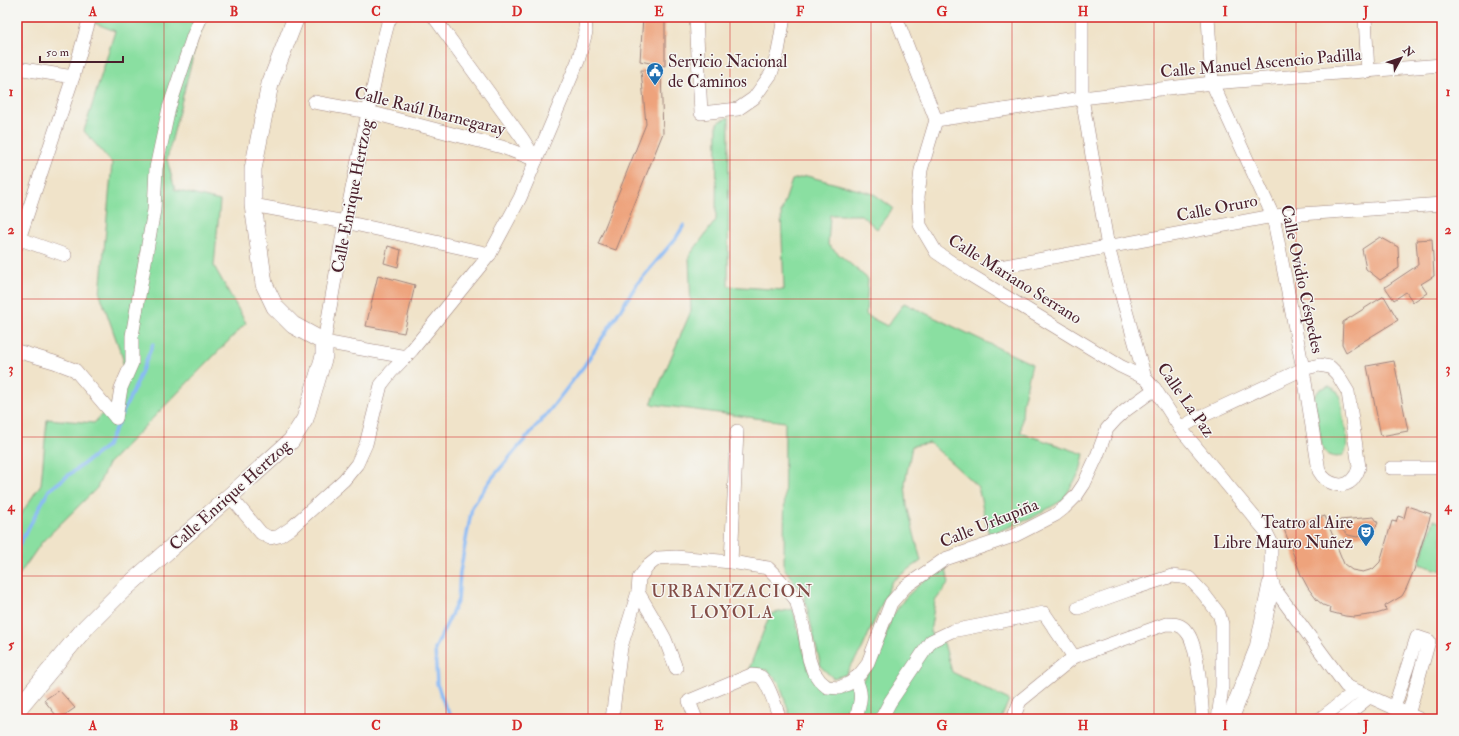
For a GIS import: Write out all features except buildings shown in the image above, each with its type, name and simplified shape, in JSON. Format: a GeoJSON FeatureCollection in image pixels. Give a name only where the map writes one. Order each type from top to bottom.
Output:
{"type":"FeatureCollection","features":[{"type":"Feature","properties":{"kind":"street"},"geometry":{"type":"LineString","coordinates":[[65,255],[18,241],[73,77],[90,17]]}},
{"type":"Feature","properties":{"kind":"street"},"geometry":{"type":"LineString","coordinates":[[17,351],[75,370],[116,418],[122,388],[132,363],[132,336],[154,210],[156,168],[169,108],[193,36],[201,17]]}},
{"type":"Feature","properties":{"kind":"street"},"geometry":{"type":"LineString","coordinates":[[296,17],[270,84],[253,169],[253,205],[264,284],[275,307],[293,325],[324,342],[406,357]]}},
{"type":"Feature","properties":{"kind":"street","name":"Calle Enrique Hertzog"},"geometry":{"type":"LineString","coordinates":[[17,710],[86,627],[122,591],[291,441],[305,420],[324,356],[324,342],[345,222],[384,40],[391,17]]}},
{"type":"Feature","properties":{"kind":"street"},"geometry":{"type":"LineString","coordinates":[[434,17],[522,138],[536,160]]}},
{"type":"Feature","properties":{"kind":"street"},"geometry":{"type":"LineString","coordinates":[[575,17],[586,32]]}},
{"type":"Feature","properties":{"kind":"street"},"geometry":{"type":"LineString","coordinates":[[230,496],[261,533],[270,538],[278,536],[291,528],[344,480],[357,464],[366,444],[381,385],[406,357],[490,254],[520,198],[578,61],[586,32],[585,17]]}},
{"type":"Feature","properties":{"kind":"street"},"geometry":{"type":"LineString","coordinates":[[696,17],[701,113],[738,109],[754,98],[771,74],[778,52],[784,17]]}},
{"type":"Feature","properties":{"kind":"street"},"geometry":{"type":"LineString","coordinates":[[896,17],[936,120]]}},
{"type":"Feature","properties":{"kind":"street","name":"Calle La Paz"},"geometry":{"type":"LineString","coordinates":[[1082,17],[1082,98],[1108,247],[1145,378],[1155,389],[1180,428],[1265,530],[1271,542],[1271,584]]}},
{"type":"Feature","properties":{"kind":"street","name":"Calle Ovidio Céspedes"},"geometry":{"type":"LineString","coordinates":[[1208,17],[1212,83],[1273,216],[1303,369],[1319,472],[1322,478],[1329,483],[1334,485],[1344,485],[1355,477],[1359,467],[1348,392],[1337,374],[1330,367],[1319,365],[1303,369]]}},
{"type":"Feature","properties":{"kind":"street"},"geometry":{"type":"LineString","coordinates":[[1365,17],[1368,72]]}},
{"type":"Feature","properties":{"kind":"street","name":"Calle Manuel Ascencio Padilla"},"geometry":{"type":"LineString","coordinates":[[936,120],[1082,98],[1212,83],[1368,72],[1442,65]]}},
{"type":"Feature","properties":{"kind":"street"},"geometry":{"type":"LineString","coordinates":[[17,68],[73,77]]}},
{"type":"Feature","properties":{"kind":"street","name":"Calle Raúl Ibarnegaray"},"geometry":{"type":"LineString","coordinates":[[314,102],[369,112],[502,147],[536,160]]}},
{"type":"Feature","properties":{"kind":"street","name":"Calle Mariano Serrano"},"geometry":{"type":"LineString","coordinates":[[936,120],[922,170],[918,197],[920,225],[936,252],[973,277],[1120,366],[1145,378]]}},
{"type":"Feature","properties":{"kind":"street","name":"Calle Oruro"},"geometry":{"type":"LineString","coordinates":[[1000,267],[1273,216],[1442,204]]}},
{"type":"Feature","properties":{"kind":"street"},"geometry":{"type":"LineString","coordinates":[[253,205],[345,222],[490,254]]}},
{"type":"Feature","properties":{"kind":"street"},"geometry":{"type":"LineString","coordinates":[[1180,428],[1303,369]]}},
{"type":"Feature","properties":{"kind":"street","name":"Calle Urkupiña"},"geometry":{"type":"LineString","coordinates":[[612,719],[622,647],[638,592],[639,578],[648,566],[658,558],[676,557],[731,562],[768,568],[796,600],[813,671],[820,681],[827,687],[839,688],[850,683],[867,665],[891,603],[905,587],[946,559],[1016,535],[1055,515],[1076,496],[1084,484],[1107,429],[1116,418],[1155,389]]}},
{"type":"Feature","properties":{"kind":"street"},"geometry":{"type":"LineString","coordinates":[[731,562],[738,431]]}},
{"type":"Feature","properties":{"kind":"street"},"geometry":{"type":"LineString","coordinates":[[1391,468],[1442,468]]}},
{"type":"Feature","properties":{"kind":"street"},"geometry":{"type":"LineString","coordinates":[[1078,608],[1172,576],[1189,578],[1219,614],[1222,624],[1222,687],[1218,719]]}},
{"type":"Feature","properties":{"kind":"street"},"geometry":{"type":"LineString","coordinates":[[1271,584],[1346,686],[1415,718],[1429,641],[1417,637],[1394,708]]}},
{"type":"Feature","properties":{"kind":"street"},"geometry":{"type":"LineString","coordinates":[[1230,719],[1258,648],[1271,584]]}},
{"type":"Feature","properties":{"kind":"street"},"geometry":{"type":"LineString","coordinates":[[638,592],[656,620],[676,668]]}},
{"type":"Feature","properties":{"kind":"street"},"geometry":{"type":"LineString","coordinates":[[881,719],[890,702],[931,641],[952,631],[1044,613],[1074,657]]}},
{"type":"Feature","properties":{"kind":"street"},"geometry":{"type":"LineString","coordinates":[[1013,719],[1020,701],[1074,657],[1166,624],[1178,625],[1187,631],[1196,653],[1203,719]]}},
{"type":"Feature","properties":{"kind":"street"},"geometry":{"type":"LineString","coordinates":[[696,719],[689,700],[751,675],[762,678],[766,684],[780,719]]}},
{"type":"Feature","properties":{"kind":"street"},"geometry":{"type":"LineString","coordinates":[[855,678],[860,687],[861,705],[856,719]]}},
{"type":"Feature","properties":{"kind":"street"},"geometry":{"type":"LineString","coordinates":[[1320,719],[1356,691]]}},
{"type":"Feature","properties":{"kind":"street"},"geometry":{"type":"LineString","coordinates":[[1342,719],[1369,697]]}},
{"type":"Feature","properties":{"kind":"green space"},"geometry":{"type":"Polygon","coordinates":[[[91,17],[207,17],[197,40],[167,159],[175,190],[220,201],[214,266],[246,323],[108,464],[97,488],[42,542],[17,578],[17,520],[41,484],[47,419],[94,423],[121,394],[123,359],[100,294],[112,163],[84,131],[115,31],[89,21],[91,17]]]}},
{"type":"Feature","properties":{"kind":"green space"},"geometry":{"type":"Polygon","coordinates":[[[729,117],[728,286],[784,290],[781,213],[792,180],[807,176],[874,194],[893,208],[877,229],[861,215],[830,215],[828,245],[868,279],[866,315],[887,326],[904,303],[1032,364],[1023,402],[1021,433],[1084,454],[1080,472],[1063,500],[1032,518],[989,535],[978,487],[930,443],[912,446],[905,483],[907,506],[921,561],[892,581],[862,649],[845,675],[833,678],[821,667],[804,595],[784,568],[785,422],[651,404],[691,311],[689,256],[716,220],[717,123],[729,117]]]}},
{"type":"Feature","properties":{"kind":"green space"},"geometry":{"type":"Polygon","coordinates":[[[1329,386],[1337,391],[1340,397],[1347,438],[1347,446],[1345,451],[1342,455],[1337,457],[1328,455],[1322,447],[1314,397],[1320,389],[1329,386]]]}},
{"type":"Feature","properties":{"kind":"green space"},"geometry":{"type":"Polygon","coordinates":[[[1434,520],[1442,523],[1442,571],[1419,564],[1434,520]]]}},
{"type":"Feature","properties":{"kind":"green space"},"geometry":{"type":"Polygon","coordinates":[[[945,565],[949,583],[935,601],[930,633],[944,643],[952,672],[1009,700],[1001,719],[791,719],[779,682],[767,670],[749,669],[770,614],[793,609],[808,669],[839,689],[860,683],[879,659],[891,618],[905,598],[923,581],[945,565]]]}},
{"type":"Feature","properties":{"kind":"waterway"},"geometry":{"type":"LineString","coordinates":[[453,719],[445,706],[437,684],[435,649],[458,600],[460,572],[472,507],[492,478],[550,410],[584,366],[637,284],[676,238],[684,225]]}},
{"type":"Feature","properties":{"kind":"waterway"},"geometry":{"type":"LineString","coordinates":[[122,414],[153,344]]}},
{"type":"Feature","properties":{"kind":"waterway"},"geometry":{"type":"LineString","coordinates":[[17,549],[49,490],[107,446],[119,421]]}},
{"type":"Feature","properties":{"kind":"place","name":"Servicio Nacional de Caminos"},"geometry":{"type":"Point","coordinates":[655,86]}},
{"type":"Feature","properties":{"kind":"place","name":"Teatro al Aire Libre Mauro Nuñez"},"geometry":{"type":"Point","coordinates":[1366,547]}},
{"type":"Feature","properties":{"kind":"district","name":"URBANIZACION LOYOLA"},"geometry":{"type":"Point","coordinates":[732,601]}}]}
